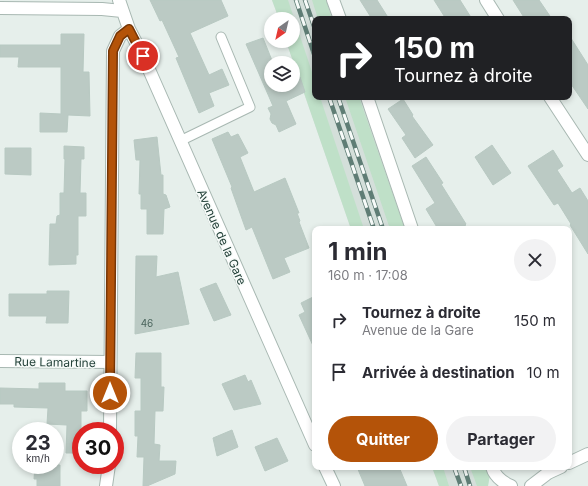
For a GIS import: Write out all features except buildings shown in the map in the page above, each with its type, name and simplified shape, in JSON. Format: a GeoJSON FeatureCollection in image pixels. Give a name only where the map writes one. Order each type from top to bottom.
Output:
{"type":"FeatureCollection","features":[{"type":"Feature","properties":{"kind":"street"},"geometry":{"type":"LineString","coordinates":[[333,0],[339,16]]}},
{"type":"Feature","properties":{"kind":"street"},"geometry":{"type":"LineString","coordinates":[[486,0],[496,16]]}},
{"type":"Feature","properties":{"kind":"street"},"geometry":{"type":"LineString","coordinates":[[0,8],[102,9],[121,5]]}},
{"type":"Feature","properties":{"kind":"street","name":"Avenue de la Gare"},"geometry":{"type":"LineString","coordinates":[[121,5],[129,29],[143,56],[312,438]]}},
{"type":"Feature","properties":{"kind":"street"},"geometry":{"type":"LineString","coordinates":[[110,422],[113,51],[120,36],[129,29]]}},
{"type":"Feature","properties":{"kind":"street"},"geometry":{"type":"LineString","coordinates":[[368,100],[411,226]]}},
{"type":"Feature","properties":{"kind":"street"},"geometry":{"type":"LineString","coordinates":[[552,100],[588,155]]}},
{"type":"Feature","properties":{"kind":"street","name":"Rue Lamartine"},"geometry":{"type":"LineString","coordinates":[[0,361],[110,362]]}},
{"type":"Feature","properties":{"kind":"street"},"geometry":{"type":"LineString","coordinates":[[572,462],[588,454]]}},
{"type":"Feature","properties":{"kind":"street"},"geometry":{"type":"LineString","coordinates":[[326,470],[334,486]]}},
{"type":"Feature","properties":{"kind":"street"},"geometry":{"type":"LineString","coordinates":[[493,470],[503,483],[511,486]]}},
{"type":"Feature","properties":{"kind":"street"},"geometry":{"type":"LineString","coordinates":[[531,486],[554,470]]}},
{"type":"Feature","properties":{"kind":"street"},"geometry":{"type":"LineString","coordinates":[[106,486],[108,474]]}},
{"type":"Feature","properties":{"kind":"lane"},"geometry":{"type":"LineString","coordinates":[[180,141],[250,108],[221,37]]}},
{"type":"Feature","properties":{"kind":"shaded area"},"geometry":{"type":"Polygon","coordinates":[[[272,0],[326,0],[331,16],[312,16],[312,100],[361,100],[405,226],[350,226],[300,81],[300,56],[291,56],[288,48],[300,48],[300,12],[276,12],[272,0]]]}},
{"type":"Feature","properties":{"kind":"shaded area"},"geometry":{"type":"Polygon","coordinates":[[[433,470],[489,470],[488,486],[439,486],[433,470]]]}},
{"type":"Feature","properties":{"kind":"green space"},"geometry":{"type":"Polygon","coordinates":[[[272,0],[288,0],[292,12],[276,12],[272,0]]]}},
{"type":"Feature","properties":{"kind":"green space"},"geometry":{"type":"Polygon","coordinates":[[[312,0],[326,0],[331,16],[317,16],[312,0]]]}},
{"type":"Feature","properties":{"kind":"green space"},"geometry":{"type":"Polygon","coordinates":[[[300,36],[312,72],[312,100],[321,100],[363,226],[350,226],[300,81],[300,56],[291,56],[288,48],[300,48],[300,36]]]}},
{"type":"Feature","properties":{"kind":"green space"},"geometry":{"type":"Polygon","coordinates":[[[346,100],[360,100],[404,226],[389,226],[346,100]]]}},
{"type":"Feature","properties":{"kind":"green space"},"geometry":{"type":"Polygon","coordinates":[[[433,470],[444,470],[449,486],[439,486],[433,470]]]}},
{"type":"Feature","properties":{"kind":"green space"},"geometry":{"type":"Polygon","coordinates":[[[471,470],[488,470],[490,475],[488,486],[477,486],[471,470]]]}},
{"type":"Feature","properties":{"kind":"railway"},"geometry":{"type":"LineString","coordinates":[[296,0],[312,48]]}},
{"type":"Feature","properties":{"kind":"railway"},"geometry":{"type":"LineString","coordinates":[[305,0],[312,20]]}},
{"type":"Feature","properties":{"kind":"railway"},"geometry":{"type":"LineString","coordinates":[[330,100],[373,226]]}},
{"type":"Feature","properties":{"kind":"railway"},"geometry":{"type":"LineString","coordinates":[[339,100],[382,226]]}},
{"type":"Feature","properties":{"kind":"railway"},"geometry":{"type":"LineString","coordinates":[[455,470],[461,486]]}},
{"type":"Feature","properties":{"kind":"railway"},"geometry":{"type":"LineString","coordinates":[[465,470],[470,486]]}},
{"type":"Feature","properties":{"kind":"route"},"geometry":{"type":"LineString","coordinates":[[110,393],[113,51],[120,36],[129,29],[143,56]]}}]}
